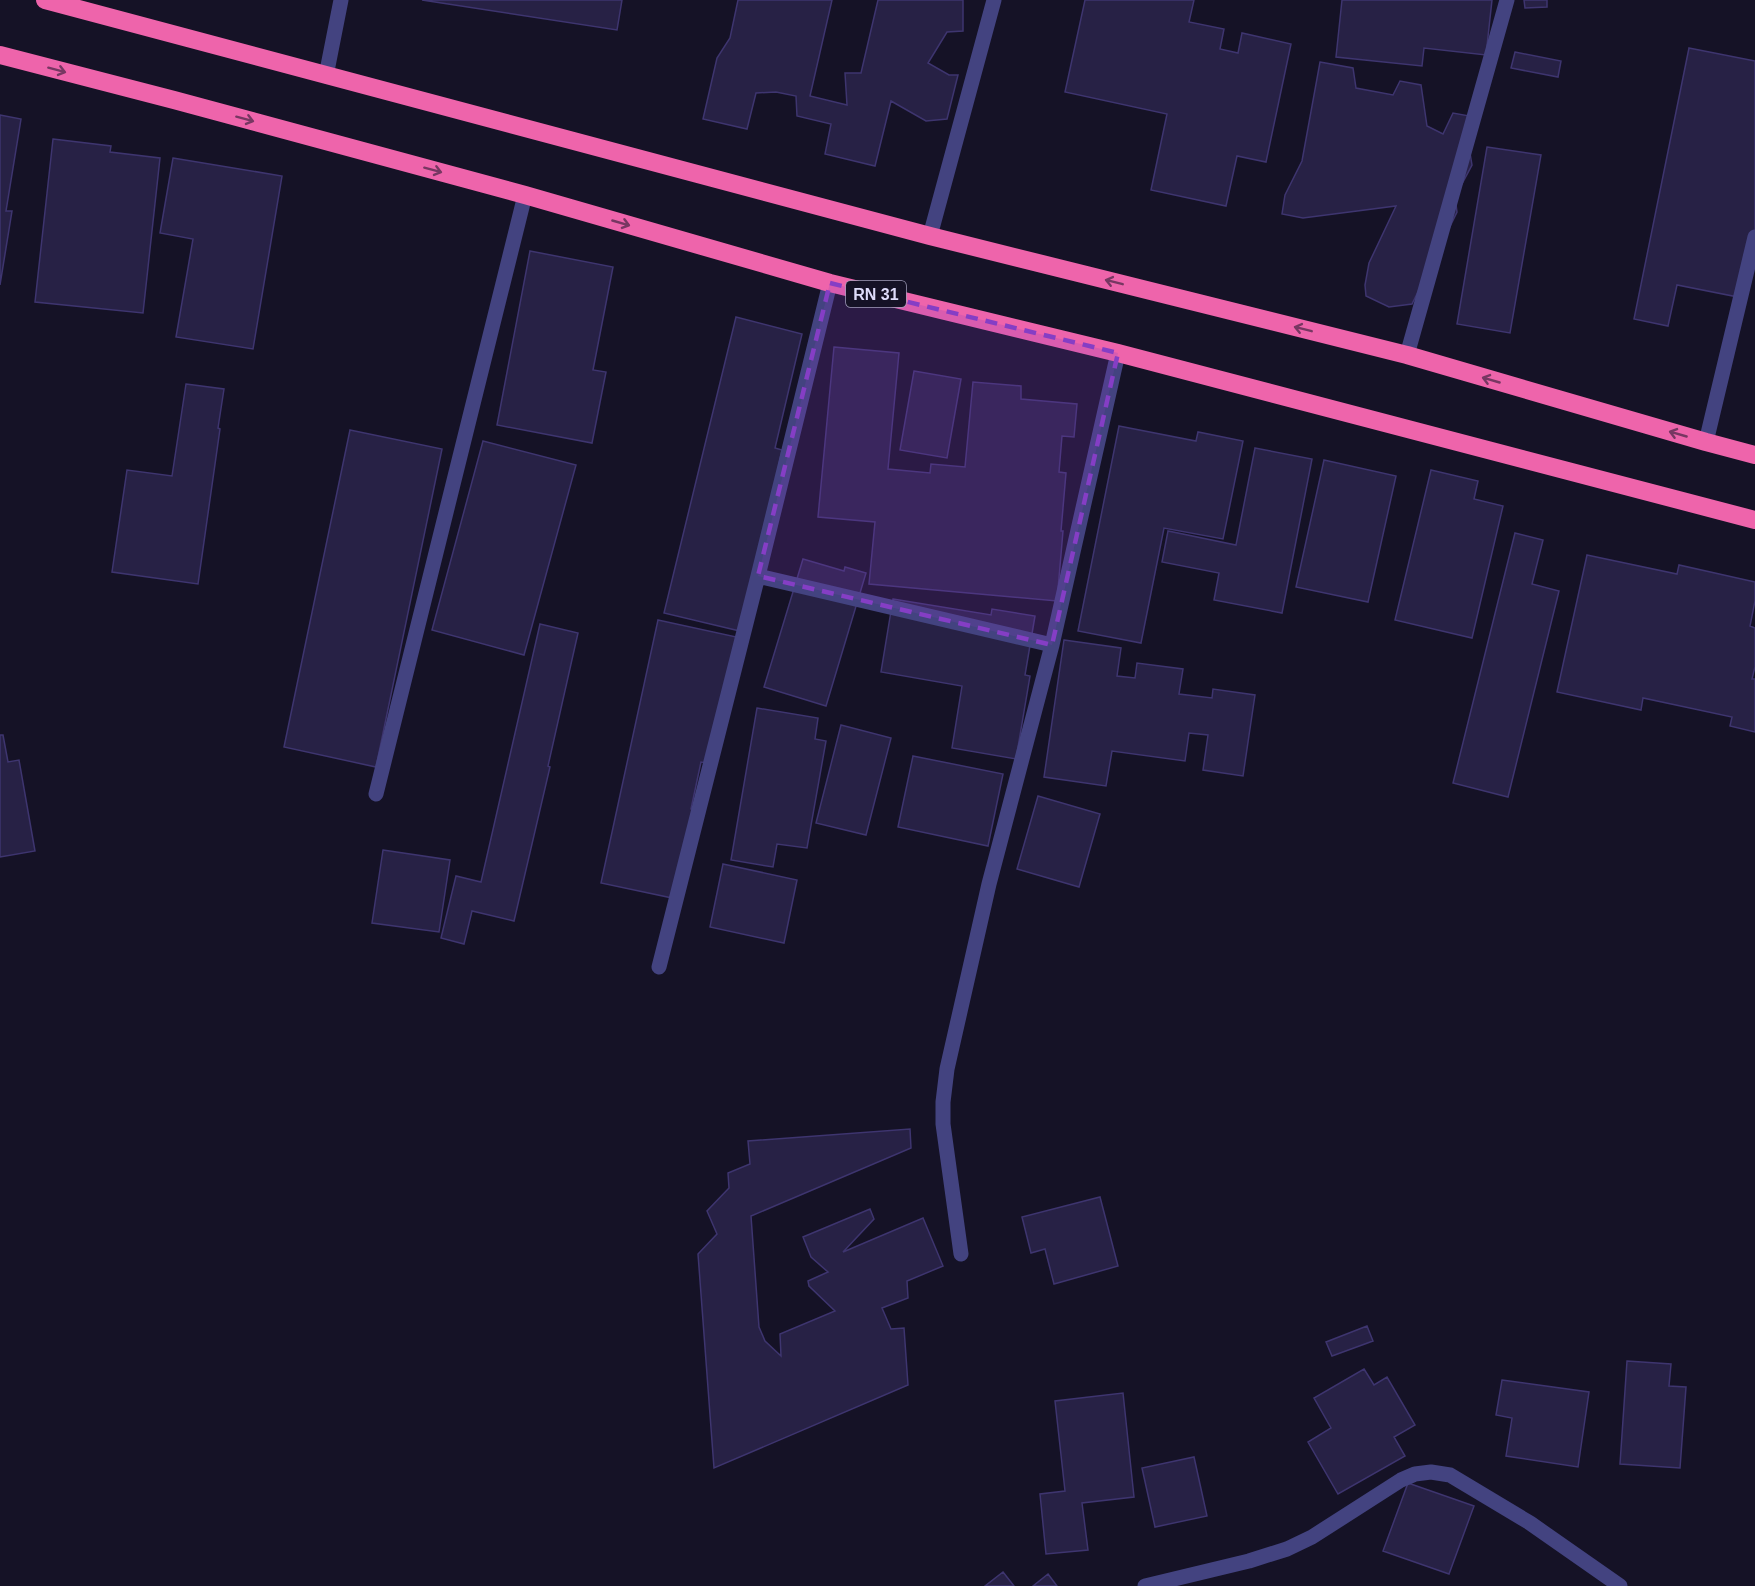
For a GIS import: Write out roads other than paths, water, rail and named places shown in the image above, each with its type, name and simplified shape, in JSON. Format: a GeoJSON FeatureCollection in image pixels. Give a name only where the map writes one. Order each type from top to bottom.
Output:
{"type":"FeatureCollection","features":[{"type":"Feature","properties":{"kind":"highway"},"geometry":{"type":"LineString","coordinates":[[45,0],[930,236],[1407,355],[1755,455]]}},
{"type":"Feature","properties":{"kind":"highway","name":"RN 31"},"geometry":{"type":"LineString","coordinates":[[0,55],[525,195],[830,283],[1118,353],[1755,520]]}},
{"type":"Feature","properties":{"kind":"street"},"geometry":{"type":"LineString","coordinates":[[326,76],[341,0]]}},
{"type":"Feature","properties":{"kind":"street"},"geometry":{"type":"LineString","coordinates":[[930,236],[994,0]]}},
{"type":"Feature","properties":{"kind":"street"},"geometry":{"type":"LineString","coordinates":[[1407,355],[1507,0]]}},
{"type":"Feature","properties":{"kind":"street"},"geometry":{"type":"LineString","coordinates":[[376,794],[525,195]]}},
{"type":"Feature","properties":{"kind":"street"},"geometry":{"type":"LineString","coordinates":[[1706,442],[1755,237]]}},
{"type":"Feature","properties":{"kind":"street"},"geometry":{"type":"LineString","coordinates":[[658,967],[830,283]]}},
{"type":"Feature","properties":{"kind":"street"},"geometry":{"type":"LineString","coordinates":[[961,1254],[943,1124],[947,1069],[988,884],[1052,645],[1118,353]]}},
{"type":"Feature","properties":{"kind":"street"},"geometry":{"type":"LineString","coordinates":[[758,576],[1052,645]]}},
{"type":"Feature","properties":{"kind":"street"},"geometry":{"type":"LineString","coordinates":[[1145,1586],[1249,1562],[1287,1549],[1312,1537],[1401,1480],[1415,1474],[1431,1472],[1450,1474],[1530,1523],[1620,1586]]}}]}
